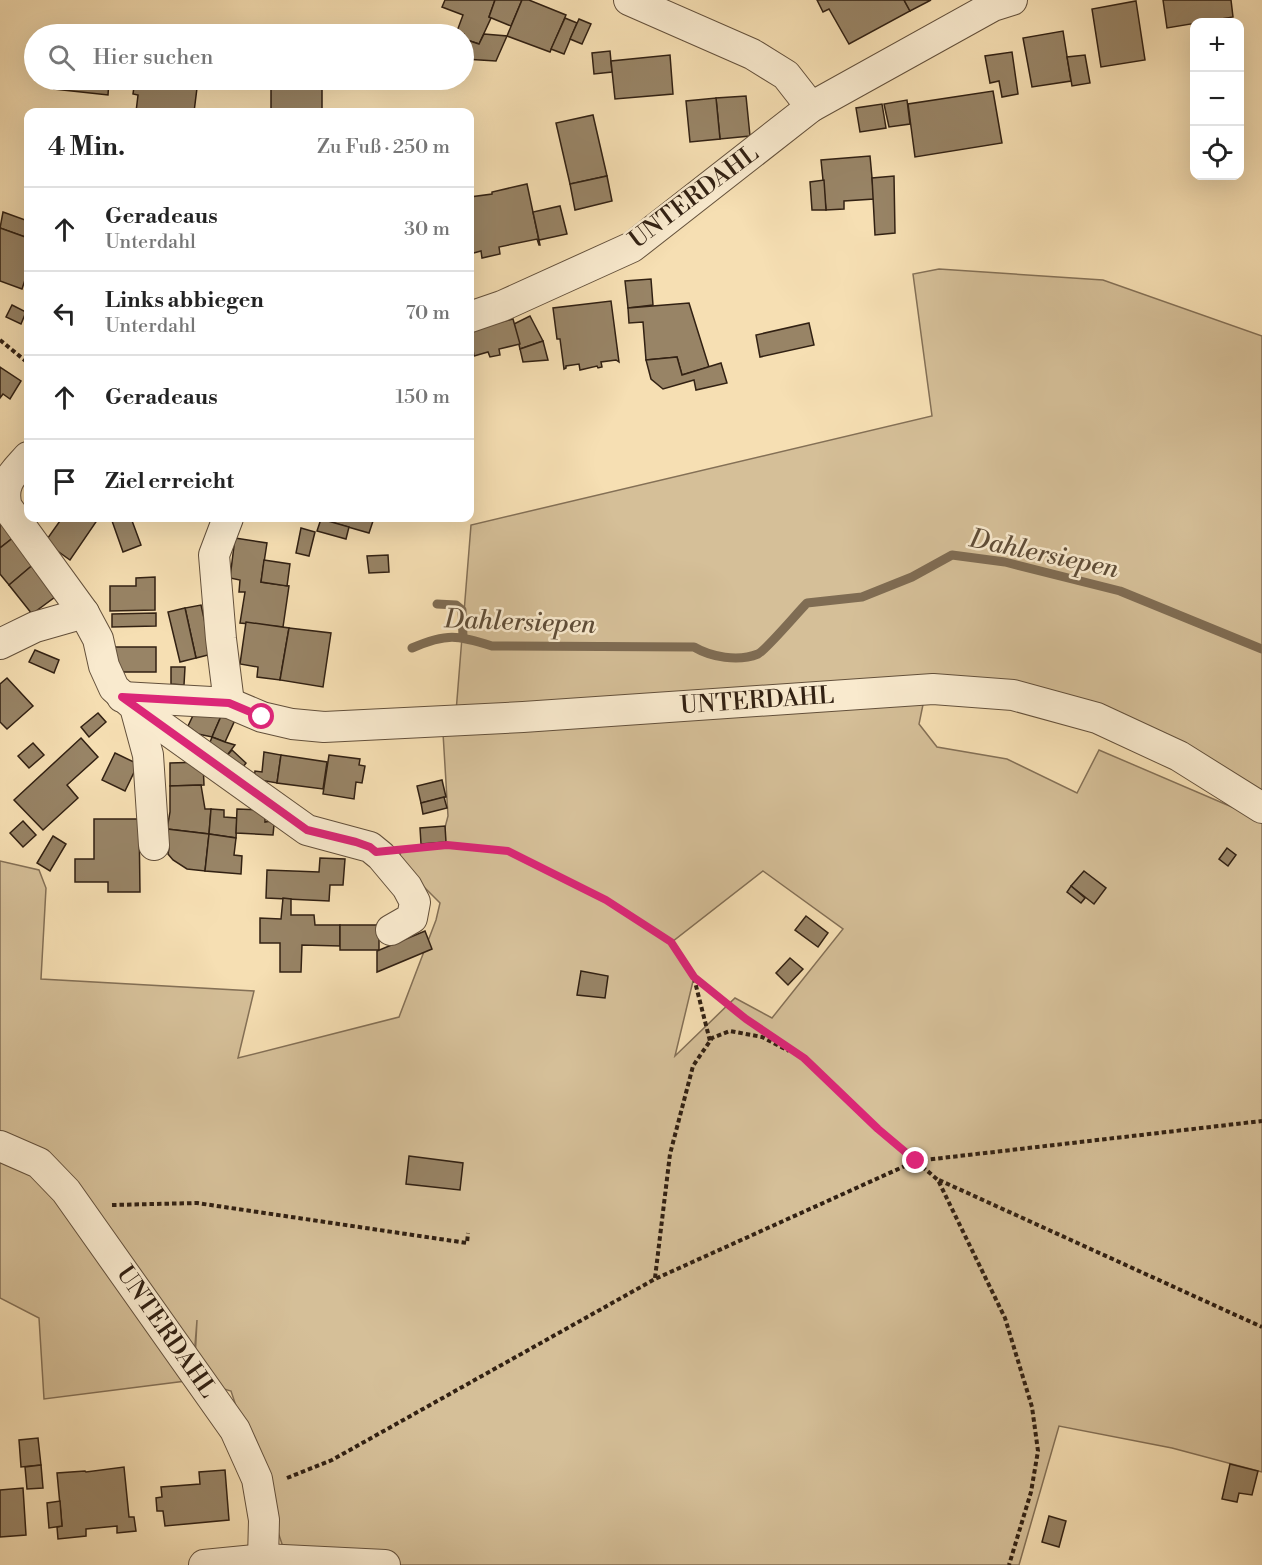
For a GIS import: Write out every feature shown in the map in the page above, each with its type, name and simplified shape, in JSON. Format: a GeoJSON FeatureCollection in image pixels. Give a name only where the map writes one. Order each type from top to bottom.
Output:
{"type":"FeatureCollection","features":[{"type":"Feature","properties":{"kind":"street"},"geometry":{"type":"LineString","coordinates":[[629,0],[752,54],[786,75],[811,107]]}},
{"type":"Feature","properties":{"kind":"street","name":"UNTERDAHL"},"geometry":{"type":"LineString","coordinates":[[474,315],[502,306],[632,247],[811,107],[993,6],[1012,0]]}},
{"type":"Feature","properties":{"kind":"street"},"geometry":{"type":"LineString","coordinates":[[24,462],[4,485],[2,496],[7,507],[84,614],[98,639],[104,666],[111,681],[128,702],[307,830],[356,842],[376,852],[407,887],[415,902],[412,918],[391,930]]}},
{"type":"Feature","properties":{"kind":"street"},"geometry":{"type":"LineString","coordinates":[[226,522],[214,555],[229,703]]}},
{"type":"Feature","properties":{"kind":"street"},"geometry":{"type":"LineString","coordinates":[[0,644],[35,627],[84,614]]}},
{"type":"Feature","properties":{"kind":"street","name":"UNTERDAHL"},"geometry":{"type":"LineString","coordinates":[[128,702],[229,703],[262,717],[292,724],[324,727],[523,717],[933,689],[1013,695],[1097,718],[1179,756],[1262,808]]}},
{"type":"Feature","properties":{"kind":"street"},"geometry":{"type":"LineString","coordinates":[[128,702],[148,755],[154,845]]}},
{"type":"Feature","properties":{"kind":"street","name":"UNTERDAHL"},"geometry":{"type":"LineString","coordinates":[[0,1146],[39,1163],[66,1191],[235,1430],[256,1479],[264,1520],[263,1559]]}},
{"type":"Feature","properties":{"kind":"street"},"geometry":{"type":"LineString","coordinates":[[204,1565],[263,1559],[385,1565]]}},
{"type":"Feature","properties":{"kind":"path"},"geometry":{"type":"LineString","coordinates":[[0,340],[24,360]]}},
{"type":"Feature","properties":{"kind":"path"},"geometry":{"type":"LineString","coordinates":[[376,852],[447,845],[508,851],[606,900],[671,942],[694,977],[746,1019],[804,1058],[878,1129],[938,1180],[1262,1326]]}},
{"type":"Feature","properties":{"kind":"path"},"geometry":{"type":"LineString","coordinates":[[694,977],[710,1041]]}},
{"type":"Feature","properties":{"kind":"path"},"geometry":{"type":"LineString","coordinates":[[655,1279],[673,1143],[693,1066],[712,1038],[730,1031],[762,1037],[804,1058]]}},
{"type":"Feature","properties":{"kind":"path"},"geometry":{"type":"LineString","coordinates":[[258,1490],[332,1460],[655,1279],[916,1161],[1262,1121]]}},
{"type":"Feature","properties":{"kind":"path"},"geometry":{"type":"LineString","coordinates":[[938,1180],[1005,1318],[1032,1407],[1038,1451],[1031,1492],[1009,1565]]}},
{"type":"Feature","properties":{"kind":"path"},"geometry":{"type":"LineString","coordinates":[[77,1206],[197,1203],[467,1243],[468,1233]]}},
{"type":"Feature","properties":{"kind":"shaded area"},"geometry":{"type":"Polygon","coordinates":[[[939,269],[1103,280],[1262,336],[1262,808],[1097,718],[927,685],[919,724],[937,747],[1007,759],[1077,793],[1099,750],[1260,819],[1262,816],[1262,1472],[1172,1448],[1059,1426],[1019,1565],[289,1565],[231,1391],[194,1380],[197,1320],[193,1370],[186,1381],[44,1399],[39,1318],[0,1298],[0,861],[39,870],[46,888],[41,979],[254,991],[238,1058],[399,1017],[436,920],[440,903],[399,865],[401,849],[447,845],[465,846],[441,843],[448,816],[443,733],[456,712],[471,525],[932,416],[913,274],[939,269]],[[763,871],[672,942],[694,977],[675,1056],[735,998],[772,1018],[843,929],[763,871]]]}},
{"type":"Feature","properties":{"kind":"building"},"geometry":{"type":"Polygon","coordinates":[[[445,0],[495,0],[489,17],[491,18],[479,44],[474,42],[474,24],[460,24],[463,15],[442,7],[445,0]]]}},
{"type":"Feature","properties":{"kind":"building"},"geometry":{"type":"Polygon","coordinates":[[[495,0],[522,0],[511,26],[489,17],[495,0]]]}},
{"type":"Feature","properties":{"kind":"building"},"geometry":{"type":"Polygon","coordinates":[[[522,0],[529,0],[566,15],[550,52],[507,36],[522,0]]]}},
{"type":"Feature","properties":{"kind":"building"},"geometry":{"type":"Polygon","coordinates":[[[817,0],[904,0],[910,11],[849,44],[829,9],[823,12],[817,0]]]}},
{"type":"Feature","properties":{"kind":"building"},"geometry":{"type":"Polygon","coordinates":[[[904,0],[931,0],[910,11],[904,0]]]}},
{"type":"Feature","properties":{"kind":"building"},"geometry":{"type":"Polygon","coordinates":[[[1163,0],[1231,0],[1233,17],[1190,18],[1190,24],[1167,28],[1163,0]]]}},
{"type":"Feature","properties":{"kind":"building"},"geometry":{"type":"Polygon","coordinates":[[[1136,1],[1145,60],[1101,67],[1092,9],[1136,1]]]}},
{"type":"Feature","properties":{"kind":"building"},"geometry":{"type":"Polygon","coordinates":[[[565,18],[577,23],[564,54],[551,49],[565,18]]]}},
{"type":"Feature","properties":{"kind":"building"},"geometry":{"type":"Polygon","coordinates":[[[579,19],[591,24],[582,44],[570,39],[579,19]]]}},
{"type":"Feature","properties":{"kind":"building"},"geometry":{"type":"Polygon","coordinates":[[[1063,31],[1071,81],[1032,87],[1023,38],[1063,31]]]}},
{"type":"Feature","properties":{"kind":"building"},"geometry":{"type":"Polygon","coordinates":[[[484,34],[507,36],[496,61],[474,60],[474,42],[479,44],[484,34]]]}},
{"type":"Feature","properties":{"kind":"building"},"geometry":{"type":"Polygon","coordinates":[[[610,51],[612,72],[594,74],[592,53],[610,51]]]}},
{"type":"Feature","properties":{"kind":"building"},"geometry":{"type":"Polygon","coordinates":[[[1012,52],[1018,94],[1002,97],[999,81],[990,83],[985,56],[1012,52]]]}},
{"type":"Feature","properties":{"kind":"building"},"geometry":{"type":"Polygon","coordinates":[[[670,55],[673,94],[615,99],[611,61],[670,55]]]}},
{"type":"Feature","properties":{"kind":"building"},"geometry":{"type":"Polygon","coordinates":[[[1085,55],[1090,83],[1072,86],[1067,57],[1085,55]]]}},
{"type":"Feature","properties":{"kind":"building"},"geometry":{"type":"Polygon","coordinates":[[[63,90],[108,90],[108,95],[63,90]]]}},
{"type":"Feature","properties":{"kind":"building"},"geometry":{"type":"Polygon","coordinates":[[[134,90],[197,90],[194,108],[136,108],[138,95],[133,94],[134,90]]]}},
{"type":"Feature","properties":{"kind":"building"},"geometry":{"type":"Polygon","coordinates":[[[271,90],[322,90],[322,108],[271,108],[271,90]]]}},
{"type":"Feature","properties":{"kind":"building"},"geometry":{"type":"Polygon","coordinates":[[[993,91],[1002,143],[915,157],[908,104],[993,91]]]}},
{"type":"Feature","properties":{"kind":"building"},"geometry":{"type":"Polygon","coordinates":[[[746,96],[750,136],[720,139],[716,98],[746,96]]]}},
{"type":"Feature","properties":{"kind":"building"},"geometry":{"type":"Polygon","coordinates":[[[716,98],[720,139],[690,142],[686,101],[716,98]]]}},
{"type":"Feature","properties":{"kind":"building"},"geometry":{"type":"Polygon","coordinates":[[[907,100],[910,124],[889,127],[884,104],[907,100]]]}},
{"type":"Feature","properties":{"kind":"building"},"geometry":{"type":"Polygon","coordinates":[[[882,104],[886,128],[860,132],[856,108],[882,104]]]}},
{"type":"Feature","properties":{"kind":"building"},"geometry":{"type":"Polygon","coordinates":[[[593,115],[607,176],[570,184],[556,123],[593,115]]]}},
{"type":"Feature","properties":{"kind":"building"},"geometry":{"type":"Polygon","coordinates":[[[870,156],[874,199],[844,201],[844,209],[826,210],[821,160],[870,156]]]}},
{"type":"Feature","properties":{"kind":"building"},"geometry":{"type":"Polygon","coordinates":[[[607,176],[612,201],[575,210],[570,184],[607,176]]]}},
{"type":"Feature","properties":{"kind":"building"},"geometry":{"type":"Polygon","coordinates":[[[894,176],[895,233],[875,235],[872,178],[894,176]]]}},
{"type":"Feature","properties":{"kind":"building"},"geometry":{"type":"Polygon","coordinates":[[[824,180],[826,210],[812,210],[810,182],[824,180]]]}},
{"type":"Feature","properties":{"kind":"building"},"geometry":{"type":"Polygon","coordinates":[[[527,184],[540,245],[537,239],[499,247],[500,254],[482,258],[481,251],[474,253],[474,196],[492,194],[492,192],[527,184]]]}},
{"type":"Feature","properties":{"kind":"building"},"geometry":{"type":"Polygon","coordinates":[[[560,206],[567,234],[539,240],[533,212],[560,206]]]}},
{"type":"Feature","properties":{"kind":"building"},"geometry":{"type":"Polygon","coordinates":[[[3,212],[24,220],[24,237],[0,228],[3,212]]]}},
{"type":"Feature","properties":{"kind":"building"},"geometry":{"type":"Polygon","coordinates":[[[0,228],[24,237],[24,283],[22,289],[0,281],[0,228]]]}},
{"type":"Feature","properties":{"kind":"building"},"geometry":{"type":"Polygon","coordinates":[[[651,279],[653,305],[628,308],[625,281],[651,279]]]}},
{"type":"Feature","properties":{"kind":"building"},"geometry":{"type":"Polygon","coordinates":[[[611,301],[619,362],[616,360],[601,362],[602,367],[598,368],[597,366],[580,370],[579,364],[566,366],[564,369],[553,308],[611,301]]]}},
{"type":"Feature","properties":{"kind":"building"},"geometry":{"type":"Polygon","coordinates":[[[689,303],[709,367],[682,375],[677,357],[646,360],[643,322],[629,323],[628,308],[689,303]]]}},
{"type":"Feature","properties":{"kind":"building"},"geometry":{"type":"Polygon","coordinates":[[[12,305],[24,311],[21,324],[6,317],[12,305]]]}},
{"type":"Feature","properties":{"kind":"building"},"geometry":{"type":"Polygon","coordinates":[[[530,316],[543,341],[520,349],[514,324],[530,316]]]}},
{"type":"Feature","properties":{"kind":"building"},"geometry":{"type":"Polygon","coordinates":[[[513,319],[520,344],[499,349],[500,355],[490,357],[488,352],[474,356],[474,329],[513,319]]]}},
{"type":"Feature","properties":{"kind":"building"},"geometry":{"type":"Polygon","coordinates":[[[809,323],[814,345],[760,357],[756,335],[809,323]]]}},
{"type":"Feature","properties":{"kind":"building"},"geometry":{"type":"Polygon","coordinates":[[[543,341],[548,360],[523,362],[520,349],[543,341]]]}},
{"type":"Feature","properties":{"kind":"building"},"geometry":{"type":"Polygon","coordinates":[[[677,357],[682,375],[721,363],[727,383],[696,390],[694,380],[663,389],[651,379],[646,360],[677,357]]]}},
{"type":"Feature","properties":{"kind":"building"},"geometry":{"type":"Polygon","coordinates":[[[0,367],[21,381],[10,399],[3,394],[0,398],[0,367]]]}},
{"type":"Feature","properties":{"kind":"building"},"geometry":{"type":"Polygon","coordinates":[[[59,522],[96,522],[70,560],[45,542],[59,522]]]}},
{"type":"Feature","properties":{"kind":"building"},"geometry":{"type":"Polygon","coordinates":[[[112,522],[132,522],[141,545],[123,552],[112,522]]]}},
{"type":"Feature","properties":{"kind":"building"},"geometry":{"type":"Polygon","coordinates":[[[320,522],[332,522],[349,527],[346,539],[317,531],[320,522]]]}},
{"type":"Feature","properties":{"kind":"building"},"geometry":{"type":"Polygon","coordinates":[[[330,522],[373,522],[369,533],[330,522]]]}},
{"type":"Feature","properties":{"kind":"building"},"geometry":{"type":"Polygon","coordinates":[[[0,523],[14,537],[0,548],[0,523]]]}},
{"type":"Feature","properties":{"kind":"building"},"geometry":{"type":"Polygon","coordinates":[[[301,528],[315,532],[309,556],[296,553],[301,528]]]}},
{"type":"Feature","properties":{"kind":"building"},"geometry":{"type":"Polygon","coordinates":[[[14,537],[35,563],[9,585],[0,574],[0,548],[14,537]]]}},
{"type":"Feature","properties":{"kind":"building"},"geometry":{"type":"Polygon","coordinates":[[[235,538],[267,543],[261,582],[289,586],[283,627],[240,623],[245,592],[239,592],[240,580],[230,578],[235,538]]]}},
{"type":"Feature","properties":{"kind":"building"},"geometry":{"type":"Polygon","coordinates":[[[388,555],[389,572],[369,573],[367,556],[388,555]]]}},
{"type":"Feature","properties":{"kind":"building"},"geometry":{"type":"Polygon","coordinates":[[[264,560],[290,564],[287,586],[261,582],[264,560]]]}},
{"type":"Feature","properties":{"kind":"building"},"geometry":{"type":"Polygon","coordinates":[[[35,563],[59,594],[32,614],[9,585],[35,563]]]}},
{"type":"Feature","properties":{"kind":"building"},"geometry":{"type":"Polygon","coordinates":[[[155,577],[155,610],[110,611],[110,586],[136,586],[136,578],[155,577]]]}},
{"type":"Feature","properties":{"kind":"building"},"geometry":{"type":"Polygon","coordinates":[[[201,605],[212,654],[196,658],[185,608],[201,605]]]}},
{"type":"Feature","properties":{"kind":"building"},"geometry":{"type":"Polygon","coordinates":[[[185,608],[196,658],[180,662],[168,612],[185,608]]]}},
{"type":"Feature","properties":{"kind":"building"},"geometry":{"type":"Polygon","coordinates":[[[156,613],[156,626],[112,627],[112,614],[156,613]]]}},
{"type":"Feature","properties":{"kind":"building"},"geometry":{"type":"Polygon","coordinates":[[[246,622],[289,628],[280,680],[257,677],[258,667],[240,664],[246,622]]]}},
{"type":"Feature","properties":{"kind":"building"},"geometry":{"type":"Polygon","coordinates":[[[289,628],[331,633],[323,687],[280,680],[289,628]]]}},
{"type":"Feature","properties":{"kind":"building"},"geometry":{"type":"Polygon","coordinates":[[[115,647],[156,647],[156,672],[116,672],[115,647]]]}},
{"type":"Feature","properties":{"kind":"building"},"geometry":{"type":"Polygon","coordinates":[[[35,650],[59,660],[54,673],[29,662],[35,650]]]}},
{"type":"Feature","properties":{"kind":"building"},"geometry":{"type":"Polygon","coordinates":[[[171,667],[185,667],[184,685],[171,684],[171,667]]]}},
{"type":"Feature","properties":{"kind":"building"},"geometry":{"type":"Polygon","coordinates":[[[7,678],[33,706],[7,729],[0,722],[0,684],[7,678]]]}},
{"type":"Feature","properties":{"kind":"building"},"geometry":{"type":"Polygon","coordinates":[[[198,705],[222,714],[212,737],[198,734],[188,726],[198,705]]]}},
{"type":"Feature","properties":{"kind":"building"},"geometry":{"type":"Polygon","coordinates":[[[98,713],[106,722],[89,737],[81,727],[98,713]]]}},
{"type":"Feature","properties":{"kind":"building"},"geometry":{"type":"Polygon","coordinates":[[[222,714],[235,720],[225,742],[212,737],[222,714]]]}},
{"type":"Feature","properties":{"kind":"building"},"geometry":{"type":"Polygon","coordinates":[[[212,737],[235,745],[225,758],[209,745],[212,737]]]}},
{"type":"Feature","properties":{"kind":"building"},"geometry":{"type":"Polygon","coordinates":[[[81,738],[98,757],[67,785],[78,798],[43,830],[14,800],[81,738]]]}},
{"type":"Feature","properties":{"kind":"building"},"geometry":{"type":"Polygon","coordinates":[[[33,743],[44,755],[29,768],[18,756],[33,743]]]}},
{"type":"Feature","properties":{"kind":"building"},"geometry":{"type":"Polygon","coordinates":[[[232,750],[246,763],[240,771],[225,758],[232,750]]]}},
{"type":"Feature","properties":{"kind":"building"},"geometry":{"type":"Polygon","coordinates":[[[264,752],[281,755],[277,783],[254,779],[255,771],[262,772],[264,752]]]}},
{"type":"Feature","properties":{"kind":"building"},"geometry":{"type":"Polygon","coordinates":[[[115,753],[138,764],[125,791],[102,780],[115,753]]]}},
{"type":"Feature","properties":{"kind":"building"},"geometry":{"type":"Polygon","coordinates":[[[281,755],[327,762],[323,789],[277,783],[281,755]]]}},
{"type":"Feature","properties":{"kind":"building"},"geometry":{"type":"Polygon","coordinates":[[[329,755],[360,759],[359,765],[365,766],[362,783],[356,782],[354,799],[323,794],[329,755]]]}},
{"type":"Feature","properties":{"kind":"building"},"geometry":{"type":"Polygon","coordinates":[[[203,762],[204,785],[170,786],[170,763],[203,762]]]}},
{"type":"Feature","properties":{"kind":"building"},"geometry":{"type":"Polygon","coordinates":[[[442,780],[446,797],[421,803],[417,786],[442,780]]]}},
{"type":"Feature","properties":{"kind":"building"},"geometry":{"type":"Polygon","coordinates":[[[201,785],[205,809],[211,809],[209,834],[167,829],[170,812],[170,786],[201,785]]]}},
{"type":"Feature","properties":{"kind":"building"},"geometry":{"type":"Polygon","coordinates":[[[444,797],[447,808],[423,814],[421,803],[444,797]]]}},
{"type":"Feature","properties":{"kind":"building"},"geometry":{"type":"Polygon","coordinates":[[[211,809],[224,810],[224,817],[237,818],[236,838],[209,834],[211,809]]]}},
{"type":"Feature","properties":{"kind":"building"},"geometry":{"type":"Polygon","coordinates":[[[237,809],[265,810],[265,822],[271,821],[274,825],[273,835],[236,833],[237,809]]]}},
{"type":"Feature","properties":{"kind":"building"},"geometry":{"type":"Polygon","coordinates":[[[94,819],[139,819],[140,892],[108,892],[108,882],[75,882],[75,859],[94,859],[94,819]]]}},
{"type":"Feature","properties":{"kind":"building"},"geometry":{"type":"Polygon","coordinates":[[[23,821],[36,835],[23,847],[10,833],[23,821]]]}},
{"type":"Feature","properties":{"kind":"building"},"geometry":{"type":"Polygon","coordinates":[[[445,826],[446,842],[421,844],[420,828],[445,826]]]}},
{"type":"Feature","properties":{"kind":"building"},"geometry":{"type":"Polygon","coordinates":[[[167,829],[209,834],[205,871],[187,869],[173,860],[168,854],[169,848],[166,847],[167,829]]]}},
{"type":"Feature","properties":{"kind":"building"},"geometry":{"type":"Polygon","coordinates":[[[209,834],[236,838],[234,855],[242,856],[241,874],[205,871],[209,834]]]}},
{"type":"Feature","properties":{"kind":"building"},"geometry":{"type":"Polygon","coordinates":[[[53,836],[66,844],[50,871],[37,863],[53,836]]]}},
{"type":"Feature","properties":{"kind":"building"},"geometry":{"type":"Polygon","coordinates":[[[1227,848],[1236,855],[1228,866],[1219,859],[1227,848]]]}},
{"type":"Feature","properties":{"kind":"building"},"geometry":{"type":"Polygon","coordinates":[[[320,858],[345,859],[343,885],[330,885],[329,901],[266,898],[267,870],[319,872],[320,858]]]}},
{"type":"Feature","properties":{"kind":"building"},"geometry":{"type":"Polygon","coordinates":[[[1084,871],[1106,888],[1094,904],[1071,886],[1084,871]]]}},
{"type":"Feature","properties":{"kind":"building"},"geometry":{"type":"Polygon","coordinates":[[[1071,886],[1085,898],[1081,903],[1067,892],[1071,886]]]}},
{"type":"Feature","properties":{"kind":"building"},"geometry":{"type":"Polygon","coordinates":[[[283,898],[291,899],[291,915],[314,915],[315,925],[340,925],[340,946],[302,945],[301,972],[280,972],[280,943],[260,943],[260,918],[281,919],[283,898]]]}},
{"type":"Feature","properties":{"kind":"building"},"geometry":{"type":"Polygon","coordinates":[[[806,916],[828,933],[818,947],[795,930],[806,916]]]}},
{"type":"Feature","properties":{"kind":"building"},"geometry":{"type":"Polygon","coordinates":[[[340,925],[379,925],[379,950],[340,950],[340,925]]]}},
{"type":"Feature","properties":{"kind":"building"},"geometry":{"type":"Polygon","coordinates":[[[425,931],[432,949],[377,972],[377,951],[425,931]]]}},
{"type":"Feature","properties":{"kind":"building"},"geometry":{"type":"Polygon","coordinates":[[[790,958],[803,969],[788,985],[776,973],[790,958]]]}},
{"type":"Feature","properties":{"kind":"building"},"geometry":{"type":"Polygon","coordinates":[[[581,971],[608,976],[605,998],[577,995],[581,971]]]}},
{"type":"Feature","properties":{"kind":"building"},"geometry":{"type":"Polygon","coordinates":[[[409,1156],[463,1163],[460,1190],[406,1184],[409,1156]]]}},
{"type":"Feature","properties":{"kind":"building"},"geometry":{"type":"Polygon","coordinates":[[[38,1438],[41,1465],[21,1467],[19,1440],[38,1438]]]}},
{"type":"Feature","properties":{"kind":"building"},"geometry":{"type":"Polygon","coordinates":[[[1230,1464],[1258,1471],[1252,1495],[1239,1493],[1237,1502],[1222,1499],[1230,1464]]]}},
{"type":"Feature","properties":{"kind":"building"},"geometry":{"type":"Polygon","coordinates":[[[41,1465],[43,1488],[27,1489],[25,1467],[41,1465]]]}},
{"type":"Feature","properties":{"kind":"building"},"geometry":{"type":"Polygon","coordinates":[[[124,1467],[129,1517],[134,1517],[136,1531],[117,1533],[117,1526],[86,1529],[86,1536],[58,1539],[57,1527],[62,1526],[57,1473],[124,1467]]]}},
{"type":"Feature","properties":{"kind":"building"},"geometry":{"type":"Polygon","coordinates":[[[225,1470],[229,1520],[165,1526],[163,1511],[157,1511],[156,1498],[162,1497],[161,1487],[200,1484],[199,1472],[225,1470]]]}},
{"type":"Feature","properties":{"kind":"building"},"geometry":{"type":"Polygon","coordinates":[[[23,1488],[26,1535],[0,1537],[0,1490],[23,1488]]]}},
{"type":"Feature","properties":{"kind":"building"},"geometry":{"type":"Polygon","coordinates":[[[60,1501],[62,1526],[49,1528],[47,1503],[60,1501]]]}},
{"type":"Feature","properties":{"kind":"building"},"geometry":{"type":"Polygon","coordinates":[[[1049,1516],[1066,1521],[1059,1547],[1042,1542],[1049,1516]]]}},
{"type":"Feature","properties":{"kind":"waterway","name":"Dahlersiepen"},"geometry":{"type":"LineString","coordinates":[[412,648],[434,640],[452,637],[492,646],[694,647],[725,657],[742,658],[762,651],[807,603],[862,597],[912,577],[952,555],[1005,562],[1120,591],[1262,649]]}},
{"type":"Feature","properties":{"kind":"waterway"},"geometry":{"type":"LineString","coordinates":[[437,604],[456,605],[462,610],[463,637]]}},
{"type":"Feature","properties":{"kind":"route"},"geometry":{"type":"LineString","coordinates":[[262,717],[229,703],[122,697],[307,830],[356,842],[376,852],[447,845],[508,851],[606,900],[671,942],[694,977],[746,1019],[804,1058],[878,1129],[916,1161]]}}]}
